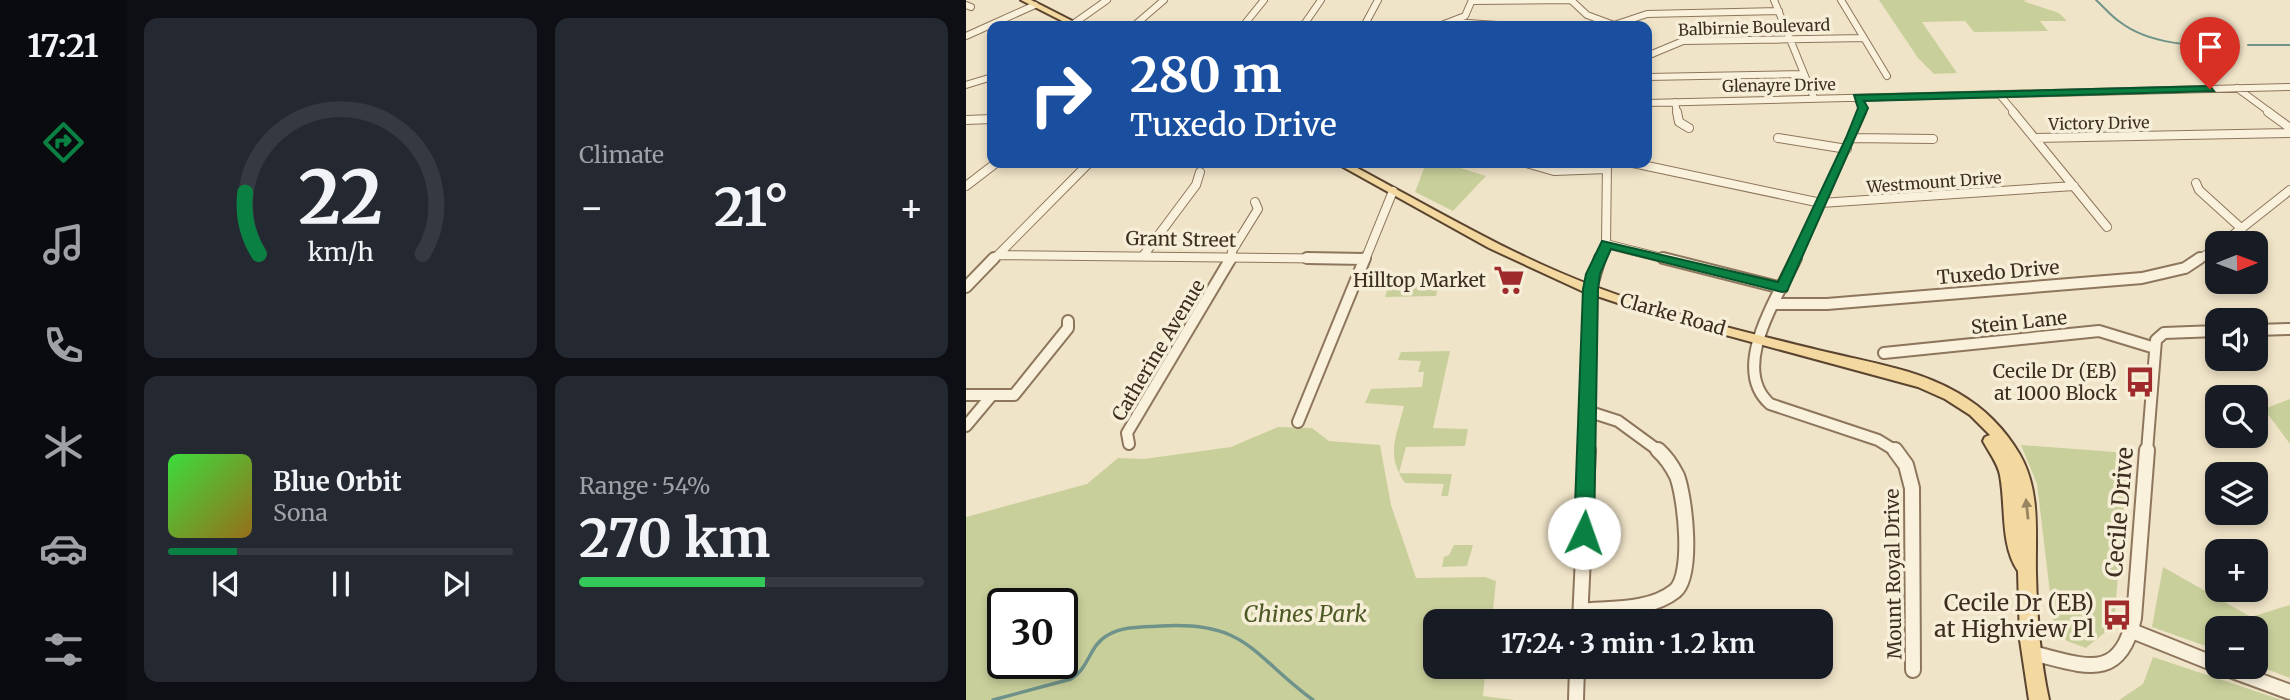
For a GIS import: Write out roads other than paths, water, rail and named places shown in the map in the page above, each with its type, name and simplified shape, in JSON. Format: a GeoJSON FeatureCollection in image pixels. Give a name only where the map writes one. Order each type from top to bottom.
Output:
{"type":"FeatureCollection","features":[{"type":"Feature","properties":{"kind":"main road"},"geometry":{"type":"LineString","coordinates":[[1026,0],[1067,21]]}},
{"type":"Feature","properties":{"kind":"main road","name":"Clarke Road"},"geometry":{"type":"LineString","coordinates":[[1351,168],[1550,273],[1591,289],[1823,356],[1844,367],[1933,394],[1978,425],[1997,449],[2008,473],[2014,531],[2026,577],[2033,678],[2039,700]]}},
{"type":"Feature","properties":{"kind":"main road","name":"Clarke Road"},"geometry":{"type":"LineString","coordinates":[[2028,700],[2033,678]]}},
{"type":"Feature","properties":{"kind":"street"},"geometry":{"type":"LineString","coordinates":[[1080,21],[1107,0]]}},
{"type":"Feature","properties":{"kind":"street"},"geometry":{"type":"LineString","coordinates":[[1140,21],[1164,0]]}},
{"type":"Feature","properties":{"kind":"street"},"geometry":{"type":"LineString","coordinates":[[1247,21],[1264,0]]}},
{"type":"Feature","properties":{"kind":"street"},"geometry":{"type":"LineString","coordinates":[[1306,21],[1321,0]]}},
{"type":"Feature","properties":{"kind":"street"},"geometry":{"type":"LineString","coordinates":[[1367,21],[1378,0]]}},
{"type":"Feature","properties":{"kind":"street"},"geometry":{"type":"LineString","coordinates":[[1454,21],[1468,13],[1472,0],[1571,0],[1587,15],[1601,21]]}},
{"type":"Feature","properties":{"kind":"street"},"geometry":{"type":"LineString","coordinates":[[1774,0],[1814,99]]}},
{"type":"Feature","properties":{"kind":"street"},"geometry":{"type":"LineString","coordinates":[[1841,0],[1887,76]]}},
{"type":"Feature","properties":{"kind":"street"},"geometry":{"type":"LineString","coordinates":[[997,21],[1035,5]]}},
{"type":"Feature","properties":{"kind":"street"},"geometry":{"type":"LineString","coordinates":[[1628,21],[1650,14],[1779,11]]}},
{"type":"Feature","properties":{"kind":"street"},"geometry":{"type":"LineString","coordinates":[[966,36],[987,25]]}},
{"type":"Feature","properties":{"kind":"street"},"geometry":{"type":"LineString","coordinates":[[966,28],[980,28]]}},
{"type":"Feature","properties":{"kind":"street","name":"Balbirnie Boulevard"},"geometry":{"type":"LineString","coordinates":[[1652,54],[1683,41],[1864,38]]}},
{"type":"Feature","properties":{"kind":"street"},"geometry":{"type":"LineString","coordinates":[[1652,77],[1804,74]]}},
{"type":"Feature","properties":{"kind":"street"},"geometry":{"type":"LineString","coordinates":[[966,85],[987,78]]}},
{"type":"Feature","properties":{"kind":"street","name":"Glenayre Drive"},"geometry":{"type":"LineString","coordinates":[[1652,103],[2290,87]]}},
{"type":"Feature","properties":{"kind":"street"},"geometry":{"type":"LineString","coordinates":[[2237,88],[2290,130]]}},
{"type":"Feature","properties":{"kind":"street"},"geometry":{"type":"LineString","coordinates":[[1999,94],[2108,227]]}},
{"type":"Feature","properties":{"kind":"street","name":"Mount Royal Drive"},"geometry":{"type":"LineString","coordinates":[[1857,98],[1863,108],[1852,138],[1759,339],[1753,362],[1755,383],[1762,398],[1780,410],[1878,440],[1894,449],[1907,462],[1912,488],[1913,670]]}},
{"type":"Feature","properties":{"kind":"street"},"geometry":{"type":"LineString","coordinates":[[1675,102],[1679,122],[1689,128]]}},
{"type":"Feature","properties":{"kind":"street"},"geometry":{"type":"LineString","coordinates":[[966,120],[987,119]]}},
{"type":"Feature","properties":{"kind":"street","name":"Victory Drive"},"geometry":{"type":"LineString","coordinates":[[2035,138],[2290,130]]}},
{"type":"Feature","properties":{"kind":"street"},"geometry":{"type":"LineString","coordinates":[[1778,138],[1847,149]]}},
{"type":"Feature","properties":{"kind":"street"},"geometry":{"type":"LineString","coordinates":[[1852,138],[1933,139]]}},
{"type":"Feature","properties":{"kind":"street","name":"Westmount Drive"},"geometry":{"type":"LineString","coordinates":[[1652,167],[1821,203],[2074,186]]}},
{"type":"Feature","properties":{"kind":"street"},"geometry":{"type":"LineString","coordinates":[[966,186],[989,168]]}},
{"type":"Feature","properties":{"kind":"street"},"geometry":{"type":"LineString","coordinates":[[966,288],[1084,168]]}},
{"type":"Feature","properties":{"kind":"street"},"geometry":{"type":"LineString","coordinates":[[1543,168],[1553,171],[1585,168]]}},
{"type":"Feature","properties":{"kind":"street"},"geometry":{"type":"LineString","coordinates":[[1581,609],[1590,412],[1591,289],[1593,274],[1606,244],[1607,168]]}},
{"type":"Feature","properties":{"kind":"street"},"geometry":{"type":"LineString","coordinates":[[1143,256],[1198,183],[1200,172]]}},
{"type":"Feature","properties":{"kind":"street"},"geometry":{"type":"LineString","coordinates":[[2196,183],[2199,190],[2242,229]]}},
{"type":"Feature","properties":{"kind":"street"},"geometry":{"type":"LineString","coordinates":[[2239,231],[2290,190]]}},
{"type":"Feature","properties":{"kind":"street"},"geometry":{"type":"LineString","coordinates":[[1298,422],[1393,191]]}},
{"type":"Feature","properties":{"kind":"street","name":"Catherine Avenue"},"geometry":{"type":"LineString","coordinates":[[1129,444],[1127,433],[1231,258],[1258,209],[1255,202]]}},
{"type":"Feature","properties":{"kind":"street"},"geometry":{"type":"LineString","coordinates":[[1606,244],[1782,288]]}},
{"type":"Feature","properties":{"kind":"street","name":"Grant Street"},"geometry":{"type":"LineString","coordinates":[[999,255],[1364,259]]}},
{"type":"Feature","properties":{"kind":"street","name":"Tuxedo Drive"},"geometry":{"type":"LineString","coordinates":[[1775,304],[1837,303],[2142,278],[2185,268],[2205,256]]}},
{"type":"Feature","properties":{"kind":"street"},"geometry":{"type":"LineString","coordinates":[[966,395],[1014,395],[1068,328],[1068,320]]}},
{"type":"Feature","properties":{"kind":"street"},"geometry":{"type":"LineString","coordinates":[[2268,330],[2290,329]]}},
{"type":"Feature","properties":{"kind":"street","name":"Stein Lane"},"geometry":{"type":"LineString","coordinates":[[1884,353],[2099,331],[2155,348]]}},
{"type":"Feature","properties":{"kind":"street"},"geometry":{"type":"LineString","coordinates":[[2155,348],[2155,340],[2164,333],[2205,331]]}},
{"type":"Feature","properties":{"kind":"street","name":"Cecile Drive"},"geometry":{"type":"LineString","coordinates":[[2032,653],[2089,664],[2110,662],[2123,655],[2132,631],[2155,348]]}},
{"type":"Feature","properties":{"kind":"street"},"geometry":{"type":"LineString","coordinates":[[966,426],[992,395]]}},
{"type":"Feature","properties":{"kind":"street"},"geometry":{"type":"LineString","coordinates":[[1590,412],[1612,416],[1652,444],[1675,467],[1681,486],[1687,564],[1683,583],[1671,594],[1614,609]]}},
{"type":"Feature","properties":{"kind":"street"},"geometry":{"type":"LineString","coordinates":[[2132,631],[2205,660]]}},
{"type":"Feature","properties":{"kind":"street"},"geometry":{"type":"LineString","coordinates":[[1576,700],[1577,679]]}},
{"type":"Feature","properties":{"kind":"street"},"geometry":{"type":"LineString","coordinates":[[2255,679],[2290,692]]}},
{"type":"Feature","properties":{"kind":"waterway"},"geometry":{"type":"LineString","coordinates":[[2096,0],[2132,30],[2159,40],[2231,46]]}},
{"type":"Feature","properties":{"kind":"waterway"},"geometry":{"type":"LineString","coordinates":[[2248,45],[2290,45]]}},
{"type":"Feature","properties":{"kind":"waterway"},"geometry":{"type":"LineString","coordinates":[[993,700],[1071,679],[1082,669],[1102,639],[1114,632],[1127,628],[1190,626],[1231,635],[1246,644],[1313,700]]}},
{"type":"Feature","properties":{"kind":"place","name":"Hilltop Market"},"geometry":{"type":"Point","coordinates":[1509,280]}},
{"type":"Feature","properties":{"kind":"place","name":"Cecile Dr (EB) at 1000 Block"},"geometry":{"type":"Point","coordinates":[2140,382]}},
{"type":"Feature","properties":{"kind":"place","name":"Cecile Dr (EB) at Highview Pl"},"geometry":{"type":"Point","coordinates":[2117,615]}},
{"type":"Feature","properties":{"kind":"park label","name":"Chines Park"},"geometry":{"type":"Point","coordinates":[1305,613]}}]}
